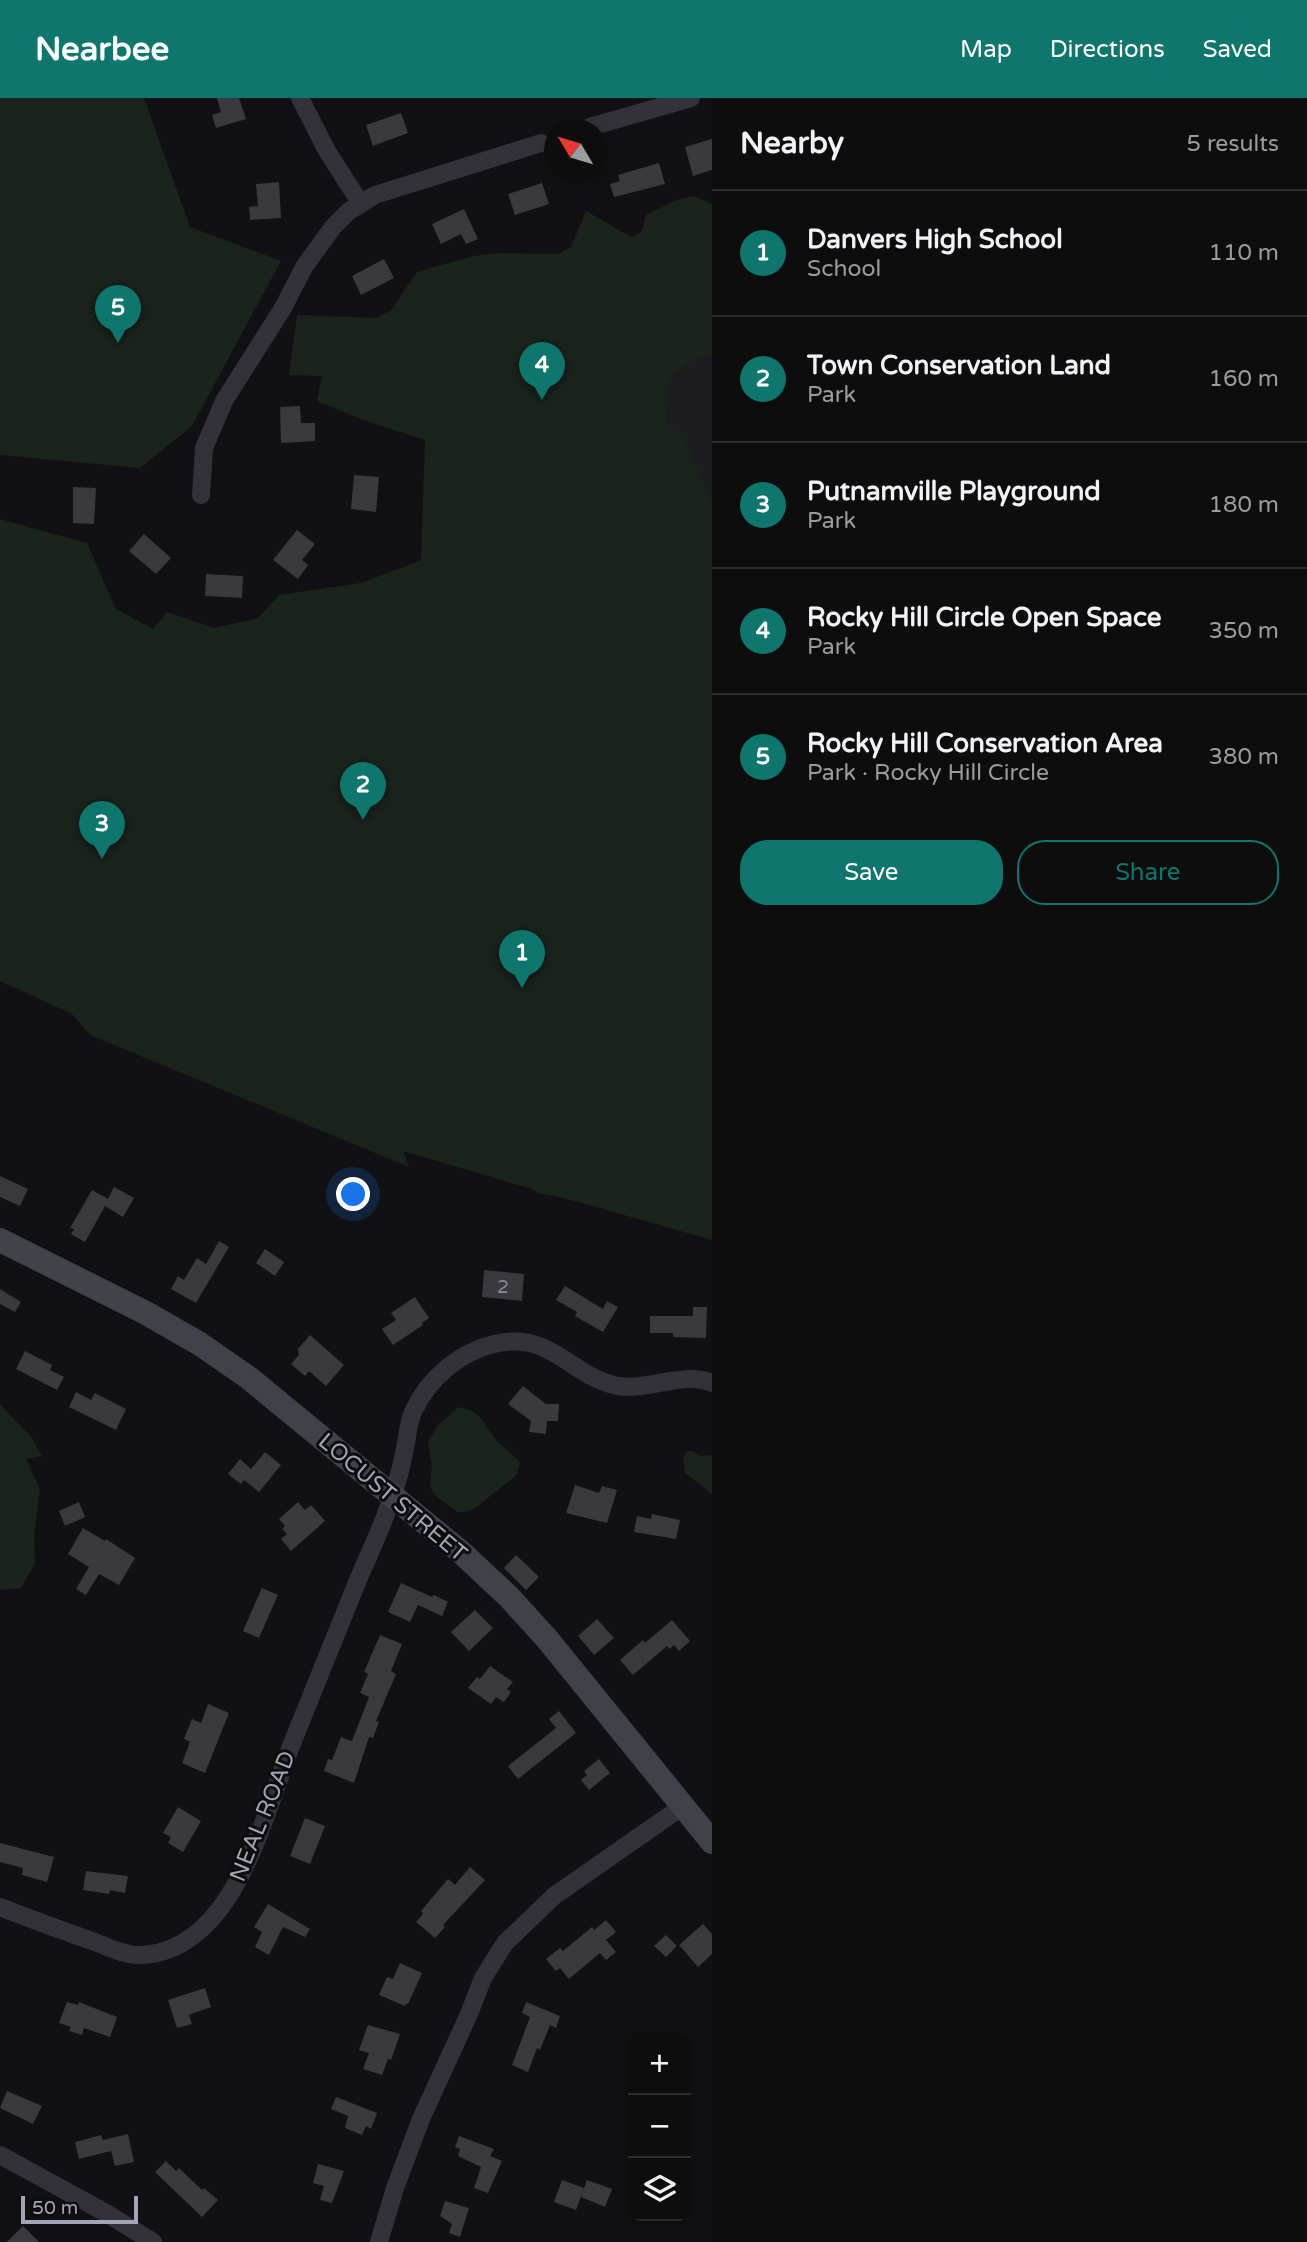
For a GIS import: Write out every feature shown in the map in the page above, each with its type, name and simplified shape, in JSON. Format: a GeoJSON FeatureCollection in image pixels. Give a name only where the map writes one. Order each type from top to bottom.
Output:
{"type":"FeatureCollection","features":[{"type":"Feature","properties":{"kind":"main road","name":"LOCUST STREET"},"geometry":{"type":"LineString","coordinates":[[0,1240],[146,1313],[200,1344],[249,1378],[462,1553],[509,1597],[548,1640],[712,1842]]}},
{"type":"Feature","properties":{"kind":"street"},"geometry":{"type":"LineString","coordinates":[[300,98],[327,151],[361,204]]}},
{"type":"Feature","properties":{"kind":"street"},"geometry":{"type":"LineString","coordinates":[[605,119],[629,106],[691,98]]}},
{"type":"Feature","properties":{"kind":"street"},"geometry":{"type":"LineString","coordinates":[[201,495],[204,448],[224,401],[283,308],[319,243],[349,211],[375,195],[541,143]]}},
{"type":"Feature","properties":{"kind":"street","name":"NEAL ROAD"},"geometry":{"type":"LineString","coordinates":[[0,1907],[120,1951],[141,1955],[185,1943],[210,1921],[228,1897],[249,1859],[273,1791],[393,1496],[413,1411],[435,1379],[451,1364],[481,1348],[514,1340],[536,1345],[599,1380],[618,1386],[657,1385],[678,1380],[704,1380],[712,1383]]}},
{"type":"Feature","properties":{"kind":"street"},"geometry":{"type":"LineString","coordinates":[[379,2242],[395,2188],[421,2119],[483,1978],[505,1943],[555,1896],[683,1806]]}},
{"type":"Feature","properties":{"kind":"street"},"geometry":{"type":"LineString","coordinates":[[0,2155],[94,2206],[153,2242]]}},
{"type":"Feature","properties":{"kind":"shaded area"},"geometry":{"type":"Polygon","coordinates":[[[0,98],[144,98],[190,227],[281,261],[192,426],[140,468],[0,455],[0,98]]]}},
{"type":"Feature","properties":{"kind":"shaded area"},"geometry":{"type":"Polygon","coordinates":[[[694,196],[712,204],[712,355],[689,362],[670,379],[666,422],[684,438],[712,503],[712,1240],[538,1193],[403,1151],[409,1167],[90,1035],[72,1014],[0,981],[0,519],[87,543],[116,609],[153,629],[167,612],[214,628],[258,618],[279,595],[361,583],[421,560],[425,440],[363,420],[317,401],[322,376],[289,375],[297,315],[376,318],[391,310],[417,272],[473,256],[498,253],[557,254],[571,247],[586,211],[633,238],[642,231],[646,215],[677,200],[694,196]]]}},
{"type":"Feature","properties":{"kind":"shaded area"},"geometry":{"type":"Polygon","coordinates":[[[712,211],[712,544],[602,248],[642,232],[712,211]]]}},
{"type":"Feature","properties":{"kind":"shaded area"},"geometry":{"type":"Polygon","coordinates":[[[0,1404],[31,1437],[42,1456],[26,1459],[40,1489],[34,1535],[35,1563],[21,1588],[0,1590],[0,1404]]]}},
{"type":"Feature","properties":{"kind":"shaded area"},"geometry":{"type":"Polygon","coordinates":[[[458,1407],[479,1416],[499,1443],[520,1462],[517,1475],[475,1508],[465,1512],[458,1512],[438,1498],[430,1484],[432,1466],[428,1442],[438,1425],[458,1407]]]}},
{"type":"Feature","properties":{"kind":"shaded area"},"geometry":{"type":"Polygon","coordinates":[[[688,1451],[701,1456],[712,1455],[712,1494],[685,1473],[683,1458],[688,1451]]]}},
{"type":"Feature","properties":{"kind":"building"},"geometry":{"type":"Polygon","coordinates":[[[217,98],[239,98],[246,119],[216,128],[212,115],[221,112],[217,98]]]}},
{"type":"Feature","properties":{"kind":"building"},"geometry":{"type":"Polygon","coordinates":[[[401,113],[408,133],[373,146],[366,125],[401,113]]]}},
{"type":"Feature","properties":{"kind":"building"},"geometry":{"type":"Polygon","coordinates":[[[712,139],[712,170],[693,176],[685,147],[712,139]]]}},
{"type":"Feature","properties":{"kind":"building"},"geometry":{"type":"Polygon","coordinates":[[[659,163],[665,184],[614,197],[610,184],[620,181],[618,175],[659,163]]]}},
{"type":"Feature","properties":{"kind":"building"},"geometry":{"type":"Polygon","coordinates":[[[279,182],[281,218],[250,220],[249,207],[258,206],[256,184],[279,182]]]}},
{"type":"Feature","properties":{"kind":"building"},"geometry":{"type":"Polygon","coordinates":[[[542,183],[549,204],[515,215],[508,194],[542,183]]]}},
{"type":"Feature","properties":{"kind":"building"},"geometry":{"type":"Polygon","coordinates":[[[464,209],[478,239],[466,244],[461,234],[441,244],[432,224],[464,209]]]}},
{"type":"Feature","properties":{"kind":"building"},"geometry":{"type":"Polygon","coordinates":[[[384,259],[394,278],[361,295],[352,276],[384,259]]]}},
{"type":"Feature","properties":{"kind":"building"},"geometry":{"type":"Polygon","coordinates":[[[300,406],[301,423],[315,423],[315,441],[281,443],[280,407],[300,406]]]}},
{"type":"Feature","properties":{"kind":"building"},"geometry":{"type":"Polygon","coordinates":[[[354,475],[379,477],[376,512],[351,509],[354,475]]]}},
{"type":"Feature","properties":{"kind":"building"},"geometry":{"type":"Polygon","coordinates":[[[73,487],[96,488],[94,524],[73,523],[73,487]]]}},
{"type":"Feature","properties":{"kind":"building"},"geometry":{"type":"Polygon","coordinates":[[[297,530],[315,544],[302,560],[308,565],[298,579],[273,560],[297,530]]]}},
{"type":"Feature","properties":{"kind":"building"},"geometry":{"type":"Polygon","coordinates":[[[144,534],[171,558],[156,574],[129,551],[144,534]]]}},
{"type":"Feature","properties":{"kind":"building"},"geometry":{"type":"Polygon","coordinates":[[[206,574],[243,576],[242,598],[205,596],[206,574]]]}},
{"type":"Feature","properties":{"kind":"building"},"geometry":{"type":"Polygon","coordinates":[[[0,1176],[28,1189],[20,1206],[0,1197],[0,1176]]]}},
{"type":"Feature","properties":{"kind":"building"},"geometry":{"type":"Polygon","coordinates":[[[114,1187],[134,1198],[123,1217],[105,1206],[85,1242],[71,1234],[74,1229],[70,1228],[92,1190],[108,1199],[114,1187]]]}},
{"type":"Feature","properties":{"kind":"building"},"geometry":{"type":"Polygon","coordinates":[[[219,1241],[229,1247],[196,1303],[171,1289],[178,1276],[184,1280],[197,1258],[206,1264],[219,1241]]]}},
{"type":"Feature","properties":{"kind":"building"},"geometry":{"type":"Polygon","coordinates":[[[265,1249],[284,1262],[275,1276],[256,1263],[265,1249]]]}},
{"type":"Feature","properties":{"kind":"building"},"geometry":{"type":"Polygon","coordinates":[[[484,1270],[524,1274],[522,1301],[482,1297],[484,1270]]]}},
{"type":"Feature","properties":{"kind":"building"},"geometry":{"type":"Polygon","coordinates":[[[565,1286],[603,1309],[607,1301],[618,1307],[603,1332],[575,1316],[577,1312],[556,1300],[565,1286]]]}},
{"type":"Feature","properties":{"kind":"building"},"geometry":{"type":"Polygon","coordinates":[[[0,1289],[21,1302],[15,1312],[0,1304],[0,1289]]]}},
{"type":"Feature","properties":{"kind":"building"},"geometry":{"type":"Polygon","coordinates":[[[415,1297],[429,1318],[393,1345],[382,1329],[396,1320],[391,1313],[415,1297]]]}},
{"type":"Feature","properties":{"kind":"building"},"geometry":{"type":"Polygon","coordinates":[[[693,1307],[707,1307],[706,1338],[650,1333],[650,1316],[693,1316],[693,1307]]]}},
{"type":"Feature","properties":{"kind":"building"},"geometry":{"type":"Polygon","coordinates":[[[310,1335],[344,1365],[326,1386],[309,1371],[305,1376],[291,1364],[299,1355],[298,1349],[310,1335]]]}},
{"type":"Feature","properties":{"kind":"building"},"geometry":{"type":"Polygon","coordinates":[[[25,1351],[52,1365],[50,1370],[64,1377],[57,1390],[16,1369],[25,1351]]]}},
{"type":"Feature","properties":{"kind":"building"},"geometry":{"type":"Polygon","coordinates":[[[523,1386],[546,1404],[559,1404],[558,1421],[547,1421],[546,1434],[529,1432],[531,1421],[508,1404],[523,1386]]]}},
{"type":"Feature","properties":{"kind":"building"},"geometry":{"type":"Polygon","coordinates":[[[76,1392],[91,1400],[95,1393],[126,1409],[116,1430],[69,1407],[76,1392]]]}},
{"type":"Feature","properties":{"kind":"building"},"geometry":{"type":"Polygon","coordinates":[[[265,1452],[281,1465],[259,1492],[244,1480],[241,1484],[228,1474],[240,1459],[251,1469],[265,1452]]]}},
{"type":"Feature","properties":{"kind":"building"},"geometry":{"type":"Polygon","coordinates":[[[575,1485],[599,1493],[602,1486],[617,1490],[607,1523],[566,1513],[575,1485]]]}},
{"type":"Feature","properties":{"kind":"building"},"geometry":{"type":"Polygon","coordinates":[[[79,1502],[85,1517],[65,1526],[59,1511],[79,1502]]]}},
{"type":"Feature","properties":{"kind":"building"},"geometry":{"type":"Polygon","coordinates":[[[298,1502],[305,1510],[311,1505],[325,1521],[291,1551],[281,1539],[287,1534],[279,1519],[298,1502]]]}},
{"type":"Feature","properties":{"kind":"building"},"geometry":{"type":"Polygon","coordinates":[[[652,1514],[680,1520],[676,1539],[634,1532],[637,1516],[651,1519],[652,1514]]]}},
{"type":"Feature","properties":{"kind":"building"},"geometry":{"type":"Polygon","coordinates":[[[83,1528],[135,1558],[119,1585],[99,1574],[86,1595],[76,1589],[89,1567],[68,1554],[83,1528]]]}},
{"type":"Feature","properties":{"kind":"building"},"geometry":{"type":"Polygon","coordinates":[[[516,1555],[539,1577],[526,1590],[504,1568],[516,1555]]]}},
{"type":"Feature","properties":{"kind":"building"},"geometry":{"type":"Polygon","coordinates":[[[401,1583],[448,1602],[442,1616],[418,1605],[410,1622],[388,1612],[401,1583]]]}},
{"type":"Feature","properties":{"kind":"building"},"geometry":{"type":"Polygon","coordinates":[[[262,1588],[278,1595],[259,1638],[243,1631],[262,1588]]]}},
{"type":"Feature","properties":{"kind":"building"},"geometry":{"type":"Polygon","coordinates":[[[475,1610],[493,1628],[469,1651],[451,1632],[475,1610]]]}},
{"type":"Feature","properties":{"kind":"building"},"geometry":{"type":"Polygon","coordinates":[[[597,1619],[614,1638],[594,1655],[578,1636],[597,1619]]]}},
{"type":"Feature","properties":{"kind":"building"},"geometry":{"type":"Polygon","coordinates":[[[672,1620],[690,1641],[679,1651],[674,1645],[670,1649],[667,1646],[633,1675],[620,1660],[672,1620]]]}},
{"type":"Feature","properties":{"kind":"building"},"geometry":{"type":"Polygon","coordinates":[[[380,1635],[402,1644],[391,1671],[396,1674],[376,1721],[379,1722],[373,1738],[369,1737],[354,1783],[324,1771],[328,1759],[332,1760],[341,1737],[352,1741],[369,1697],[360,1693],[368,1674],[364,1672],[380,1635]]]}},
{"type":"Feature","properties":{"kind":"building"},"geometry":{"type":"Polygon","coordinates":[[[490,1666],[513,1682],[507,1689],[511,1692],[504,1702],[496,1697],[491,1704],[468,1688],[477,1677],[480,1679],[490,1666]]]}},
{"type":"Feature","properties":{"kind":"building"},"geometry":{"type":"Polygon","coordinates":[[[208,1704],[229,1713],[205,1773],[182,1763],[190,1742],[184,1739],[192,1719],[201,1723],[208,1704]]]}},
{"type":"Feature","properties":{"kind":"building"},"geometry":{"type":"Polygon","coordinates":[[[559,1711],[576,1733],[518,1779],[508,1766],[556,1728],[549,1719],[559,1711]]]}},
{"type":"Feature","properties":{"kind":"building"},"geometry":{"type":"Polygon","coordinates":[[[599,1759],[610,1773],[589,1790],[581,1780],[587,1775],[584,1771],[599,1759]]]}},
{"type":"Feature","properties":{"kind":"building"},"geometry":{"type":"Polygon","coordinates":[[[178,1807],[201,1821],[183,1852],[168,1843],[171,1837],[163,1833],[178,1807]]]}},
{"type":"Feature","properties":{"kind":"building"},"geometry":{"type":"Polygon","coordinates":[[[305,1818],[325,1826],[310,1864],[290,1856],[305,1818]]]}},
{"type":"Feature","properties":{"kind":"building"},"geometry":{"type":"Polygon","coordinates":[[[0,1843],[54,1857],[47,1882],[22,1875],[23,1868],[0,1862],[0,1843]]]}},
{"type":"Feature","properties":{"kind":"building"},"geometry":{"type":"Polygon","coordinates":[[[470,1867],[485,1880],[443,1925],[445,1927],[435,1938],[416,1922],[423,1914],[421,1911],[448,1879],[455,1885],[470,1867]]]}},
{"type":"Feature","properties":{"kind":"building"},"geometry":{"type":"Polygon","coordinates":[[[86,1871],[128,1876],[125,1893],[110,1890],[109,1894],[83,1890],[86,1871]]]}},
{"type":"Feature","properties":{"kind":"building"},"geometry":{"type":"Polygon","coordinates":[[[268,1904],[310,1929],[305,1937],[283,1927],[269,1955],[255,1947],[262,1932],[254,1927],[268,1904]]]}},
{"type":"Feature","properties":{"kind":"building"},"geometry":{"type":"Polygon","coordinates":[[[606,1920],[616,1932],[606,1940],[616,1952],[606,1960],[600,1953],[569,1979],[560,1968],[556,1971],[546,1959],[560,1948],[563,1951],[592,1927],[594,1930],[606,1920]]]}},
{"type":"Feature","properties":{"kind":"building"},"geometry":{"type":"Polygon","coordinates":[[[703,1924],[712,1934],[712,1954],[698,1967],[679,1945],[703,1924]]]}},
{"type":"Feature","properties":{"kind":"building"},"geometry":{"type":"Polygon","coordinates":[[[666,1935],[677,1946],[666,1957],[654,1946],[666,1935]]]}},
{"type":"Feature","properties":{"kind":"building"},"geometry":{"type":"Polygon","coordinates":[[[400,1963],[422,1973],[405,2006],[379,1995],[387,1977],[393,1979],[400,1963]]]}},
{"type":"Feature","properties":{"kind":"building"},"geometry":{"type":"Polygon","coordinates":[[[205,1988],[211,2007],[189,2015],[192,2024],[177,2028],[168,2000],[205,1988]]]}},
{"type":"Feature","properties":{"kind":"building"},"geometry":{"type":"Polygon","coordinates":[[[67,2002],[78,2005],[79,2002],[117,2017],[110,2037],[84,2028],[82,2035],[69,2031],[71,2027],[59,2023],[67,2002]]]}},
{"type":"Feature","properties":{"kind":"building"},"geometry":{"type":"Polygon","coordinates":[[[526,2002],[560,2016],[556,2028],[550,2025],[528,2072],[512,2065],[530,2017],[522,2013],[526,2002]]]}},
{"type":"Feature","properties":{"kind":"building"},"geometry":{"type":"Polygon","coordinates":[[[368,2025],[400,2034],[391,2060],[388,2059],[382,2075],[363,2069],[369,2053],[359,2050],[368,2025]]]}},
{"type":"Feature","properties":{"kind":"building"},"geometry":{"type":"Polygon","coordinates":[[[7,2091],[42,2106],[33,2124],[0,2108],[7,2091]]]}},
{"type":"Feature","properties":{"kind":"building"},"geometry":{"type":"Polygon","coordinates":[[[336,2097],[377,2113],[371,2129],[366,2126],[362,2135],[345,2128],[348,2116],[331,2109],[336,2097]]]}},
{"type":"Feature","properties":{"kind":"building"},"geometry":{"type":"Polygon","coordinates":[[[128,2134],[134,2162],[115,2166],[111,2151],[79,2159],[75,2142],[101,2135],[103,2140],[128,2134]]]}},
{"type":"Feature","properties":{"kind":"building"},"geometry":{"type":"Polygon","coordinates":[[[459,2136],[494,2149],[490,2156],[502,2161],[488,2193],[474,2188],[481,2167],[458,2156],[460,2149],[455,2147],[459,2136]]]}},
{"type":"Feature","properties":{"kind":"building"},"geometry":{"type":"Polygon","coordinates":[[[166,2161],[176,2171],[179,2168],[202,2190],[204,2188],[218,2200],[202,2217],[155,2172],[166,2161]]]}},
{"type":"Feature","properties":{"kind":"building"},"geometry":{"type":"Polygon","coordinates":[[[318,2164],[344,2171],[332,2203],[320,2200],[324,2186],[313,2183],[318,2164]]]}},
{"type":"Feature","properties":{"kind":"building"},"geometry":{"type":"Polygon","coordinates":[[[562,2180],[584,2188],[576,2210],[554,2202],[562,2180]]]}},
{"type":"Feature","properties":{"kind":"building"},"geometry":{"type":"Polygon","coordinates":[[[587,2180],[612,2189],[605,2207],[581,2197],[587,2180]]]}},
{"type":"Feature","properties":{"kind":"building"},"geometry":{"type":"Polygon","coordinates":[[[445,2201],[469,2208],[460,2237],[449,2233],[452,2224],[440,2216],[445,2201]]]}},
{"type":"Feature","properties":{"kind":"building"},"geometry":{"type":"Polygon","coordinates":[[[23,2226],[39,2242],[7,2242],[23,2226]]]}},
{"type":"Feature","properties":{"kind":"place","name":"Rocky Hill Conservation Area"},"geometry":{"type":"Point","coordinates":[118,343]}},
{"type":"Feature","properties":{"kind":"place","name":"Rocky Hill Circle Open Space"},"geometry":{"type":"Point","coordinates":[542,400]}},
{"type":"Feature","properties":{"kind":"place","name":"Town Conservation Land"},"geometry":{"type":"Point","coordinates":[363,820]}},
{"type":"Feature","properties":{"kind":"place","name":"Putnamville Playground"},"geometry":{"type":"Point","coordinates":[102,859]}},
{"type":"Feature","properties":{"kind":"place","name":"Danvers High School"},"geometry":{"type":"Point","coordinates":[522,988]}}]}
